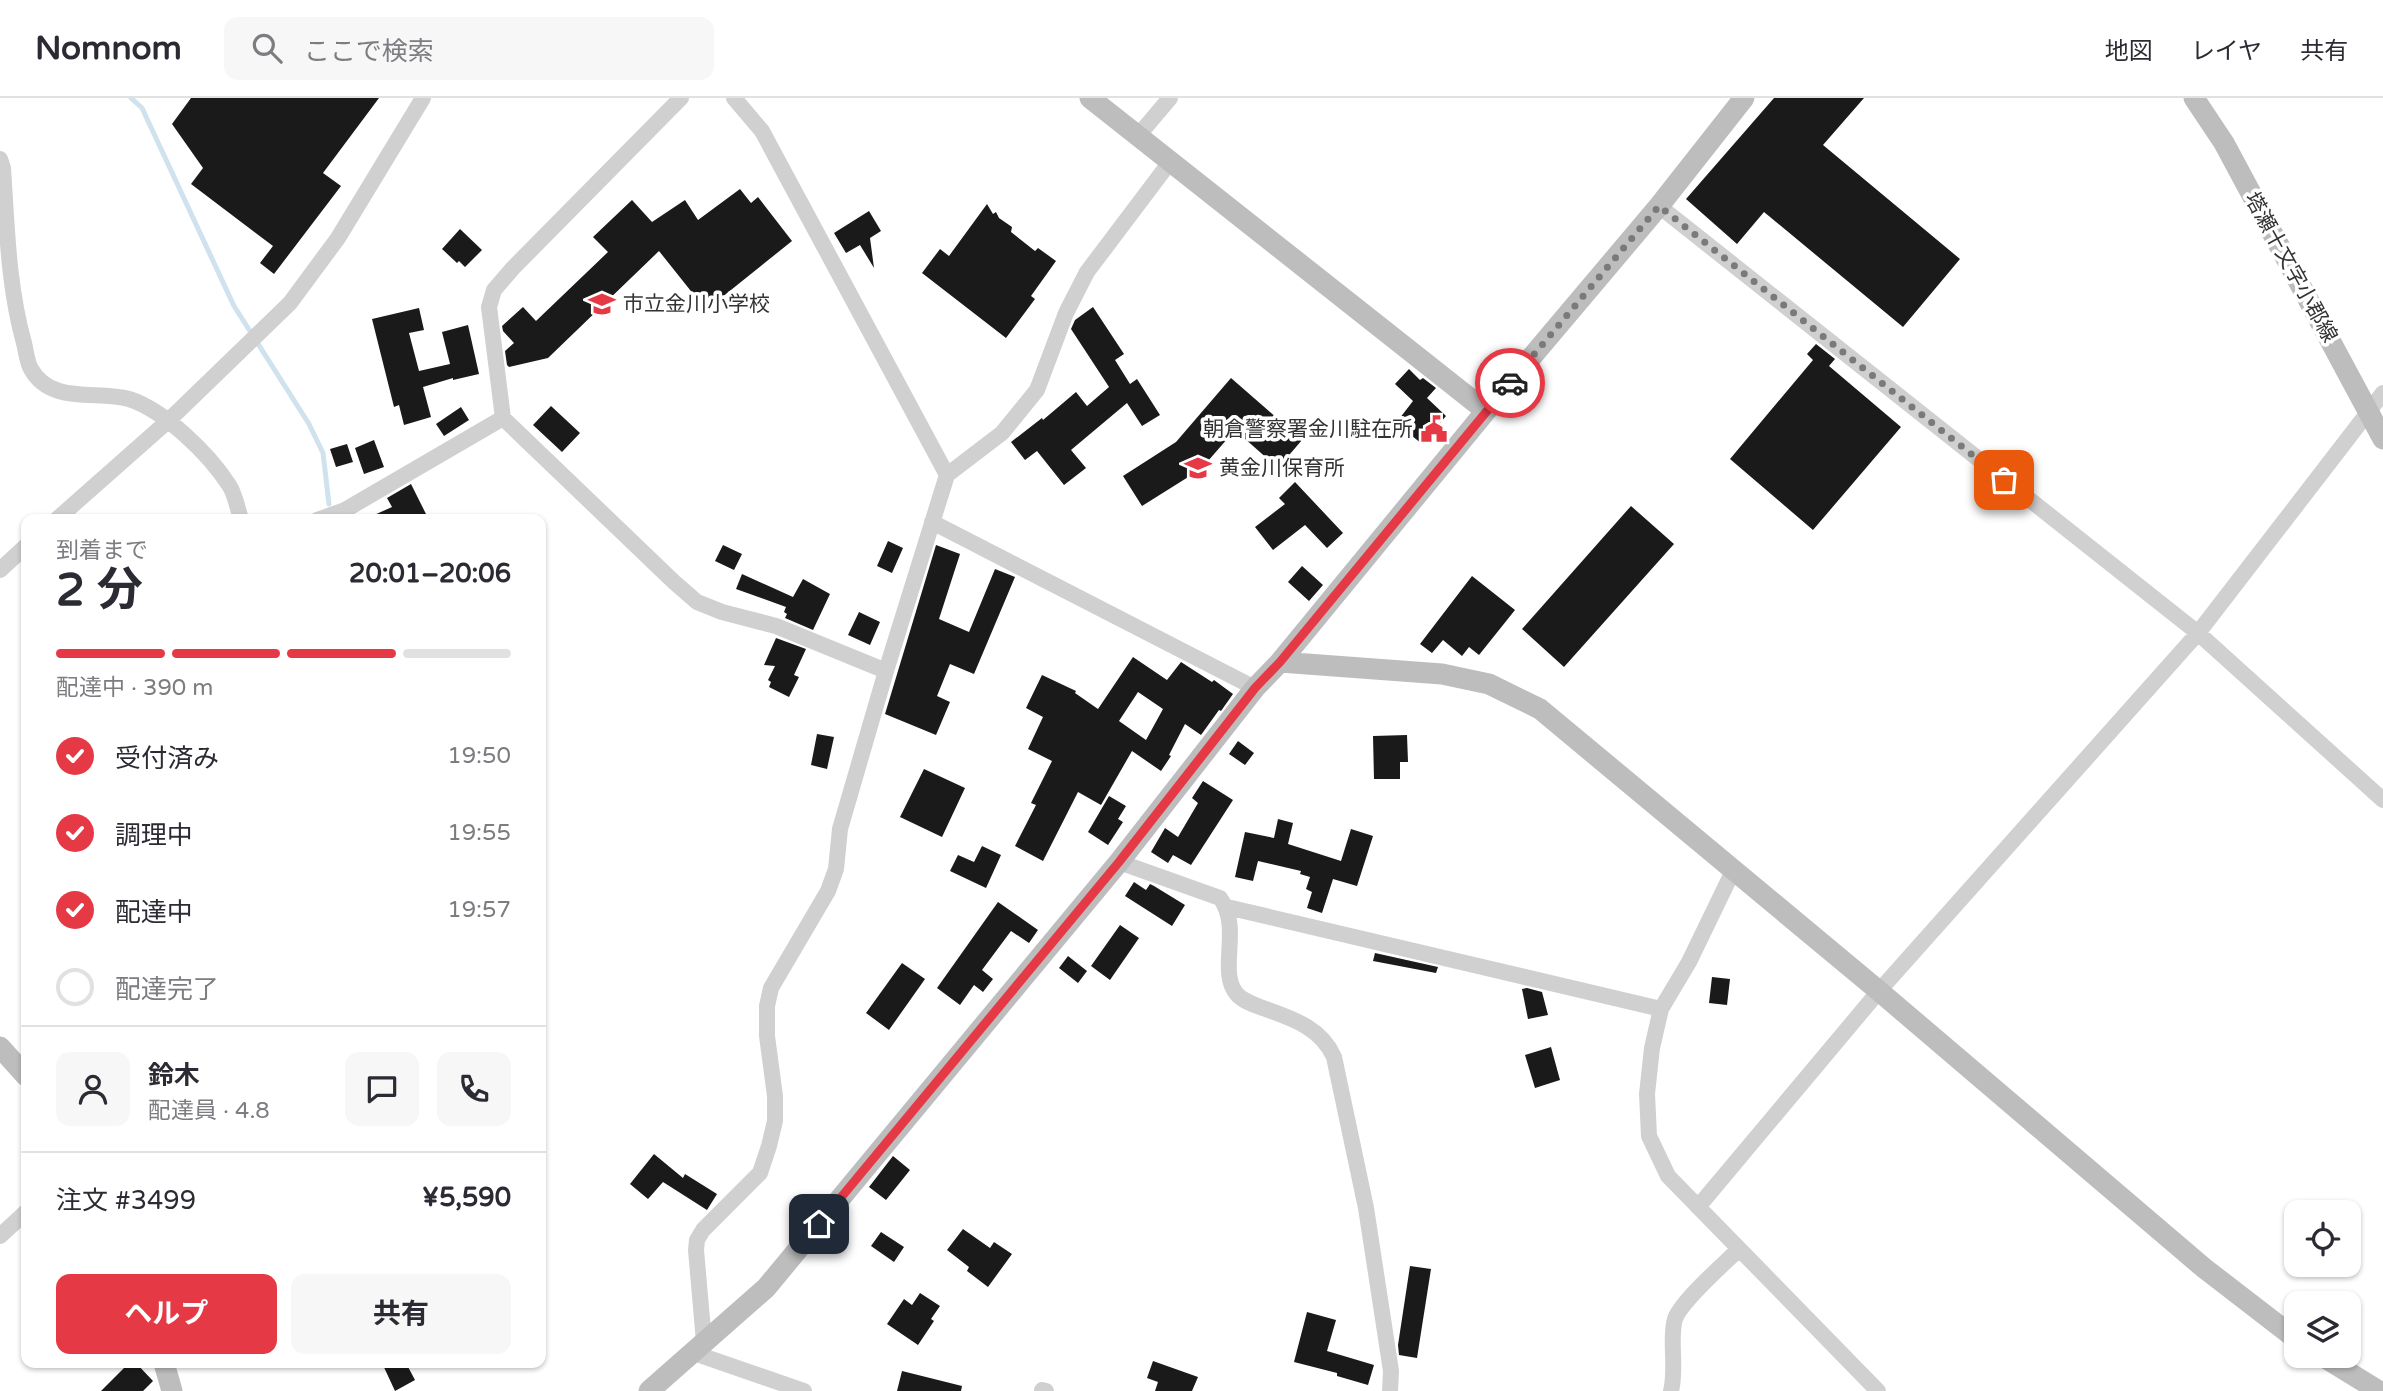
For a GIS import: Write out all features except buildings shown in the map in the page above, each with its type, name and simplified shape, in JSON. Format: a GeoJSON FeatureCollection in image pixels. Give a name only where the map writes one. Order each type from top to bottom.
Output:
{"type":"FeatureCollection","features":[{"type":"Feature","properties":{"kind":"main road"},"geometry":{"type":"LineString","coordinates":[[1090,98],[1486,411]]}},
{"type":"Feature","properties":{"kind":"main road"},"geometry":{"type":"LineString","coordinates":[[649,1391],[766,1288],[1119,862],[1255,688],[1280,662],[1659,206],[1744,98]]}},
{"type":"Feature","properties":{"kind":"main road","name":"塔瀬十文字小郡線"},"geometry":{"type":"LineString","coordinates":[[2194,98],[2224,143],[2383,439]]}},
{"type":"Feature","properties":{"kind":"main road"},"geometry":{"type":"LineString","coordinates":[[1280,662],[1442,674],[1489,684],[1540,709],[1879,991],[2204,1268],[2284,1330]]}},
{"type":"Feature","properties":{"kind":"main road"},"geometry":{"type":"LineString","coordinates":[[0,1047],[21,1070]]}},
{"type":"Feature","properties":{"kind":"main road"},"geometry":{"type":"LineString","coordinates":[[165,1368],[172,1391]]}},
{"type":"Feature","properties":{"kind":"main road"},"geometry":{"type":"LineString","coordinates":[[2342,1368],[2379,1391]]}},
{"type":"Feature","properties":{"kind":"street"},"geometry":{"type":"LineString","coordinates":[[63,514],[168,421],[290,303],[338,238],[423,98]]}},
{"type":"Feature","properties":{"kind":"street"},"geometry":{"type":"LineString","coordinates":[[681,98],[494,290],[489,307],[503,418],[697,602],[722,612],[776,626],[886,671]]}},
{"type":"Feature","properties":{"kind":"street"},"geometry":{"type":"LineString","coordinates":[[734,98],[762,131],[947,475]]}},
{"type":"Feature","properties":{"kind":"street"},"geometry":{"type":"LineString","coordinates":[[1138,136],[1170,98]]}},
{"type":"Feature","properties":{"kind":"street"},"geometry":{"type":"LineString","coordinates":[[0,159],[3,168],[11,278],[20,328],[32,369],[47,385],[71,395],[110,395],[131,400],[168,421],[197,446],[230,486],[239,514]]}},
{"type":"Feature","properties":{"kind":"street"},"geometry":{"type":"LineString","coordinates":[[804,1391],[698,1347],[697,1240],[703,1230],[760,1173],[775,1121],[775,1096],[767,1035],[767,1006],[771,988],[828,891],[836,869],[840,830],[947,475],[1002,433],[1037,390],[1066,313],[1087,272],[1170,163]]}},
{"type":"Feature","properties":{"kind":"street"},"geometry":{"type":"LineString","coordinates":[[1659,206],[2198,633],[2383,800]]}},
{"type":"Feature","properties":{"kind":"street"},"geometry":{"type":"LineString","coordinates":[[1699,1207],[1879,991],[2198,633],[2383,393]]}},
{"type":"Feature","properties":{"kind":"street"},"geometry":{"type":"LineString","coordinates":[[334,514],[503,418]]}},
{"type":"Feature","properties":{"kind":"street"},"geometry":{"type":"LineString","coordinates":[[932,522],[1255,688]]}},
{"type":"Feature","properties":{"kind":"street"},"geometry":{"type":"LineString","coordinates":[[0,570],[21,551]]}},
{"type":"Feature","properties":{"kind":"street"},"geometry":{"type":"LineString","coordinates":[[1119,862],[1220,898],[1227,907],[1230,926],[1230,978],[1236,994],[1251,1004],[1311,1028],[1328,1043],[1334,1057],[1366,1208],[1391,1371],[1390,1391]]}},
{"type":"Feature","properties":{"kind":"street"},"geometry":{"type":"LineString","coordinates":[[1733,871],[1689,962],[1661,1009],[1652,1048],[1647,1094],[1649,1136],[1668,1176],[1878,1391]]}},
{"type":"Feature","properties":{"kind":"street"},"geometry":{"type":"LineString","coordinates":[[1227,907],[1661,1009]]}},
{"type":"Feature","properties":{"kind":"street"},"geometry":{"type":"LineString","coordinates":[[0,1236],[21,1217]]}},
{"type":"Feature","properties":{"kind":"street"},"geometry":{"type":"LineString","coordinates":[[1671,1391],[1675,1318],[1685,1303],[1739,1249]]}},
{"type":"Feature","properties":{"kind":"waterway"},"geometry":{"type":"LineString","coordinates":[[131,98],[142,108],[234,306],[309,424],[323,453],[329,504]]}},
{"type":"Feature","properties":{"kind":"way so far"},"geometry":{"type":"LineString","coordinates":[[1510,383],[1659,206],[2004,480]]}},
{"type":"Feature","properties":{"kind":"place","name":"市立金川小学校"},"geometry":{"type":"Point","coordinates":[602,304]}},
{"type":"Feature","properties":{"kind":"place","name":"朝倉警察署金川駐在所"},"geometry":{"type":"Point","coordinates":[1434,429]}},
{"type":"Feature","properties":{"kind":"place","name":"黄金川保育所"},"geometry":{"type":"Point","coordinates":[1198,468]}},
{"type":"Feature","properties":{"kind":"route"},"geometry":{"type":"LineString","coordinates":[[819,1224],[1119,862],[1255,688],[1280,662],[1510,383]]}}]}
